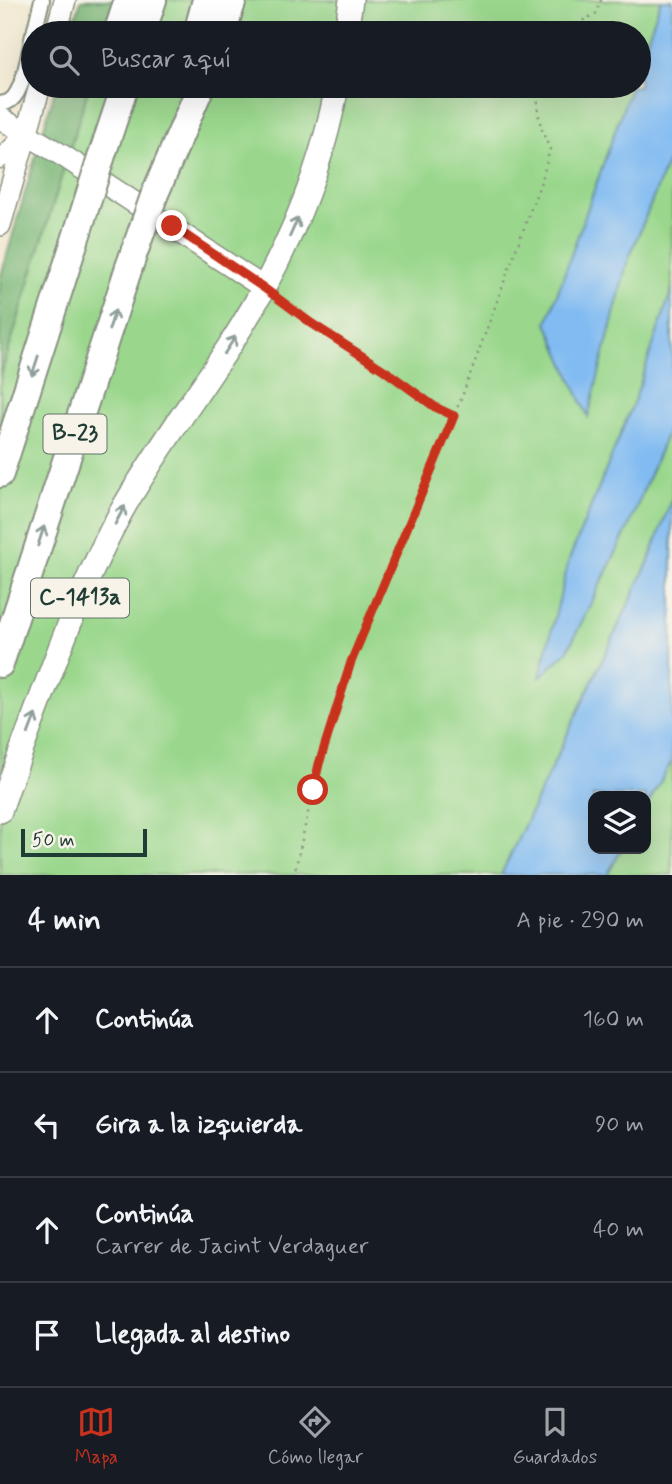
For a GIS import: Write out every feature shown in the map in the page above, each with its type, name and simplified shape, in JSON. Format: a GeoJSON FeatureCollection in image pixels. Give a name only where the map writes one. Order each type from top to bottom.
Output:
{"type":"FeatureCollection","features":[{"type":"Feature","properties":{"kind":"highway"},"geometry":{"type":"LineString","coordinates":[[121,21],[128,0]]}},
{"type":"Feature","properties":{"kind":"highway"},"geometry":{"type":"LineString","coordinates":[[146,21],[153,0]]}},
{"type":"Feature","properties":{"kind":"highway"},"geometry":{"type":"LineString","coordinates":[[200,21],[206,0]]}},
{"type":"Feature","properties":{"kind":"highway"},"geometry":{"type":"LineString","coordinates":[[226,21],[233,0]]}},
{"type":"Feature","properties":{"kind":"highway"},"geometry":{"type":"LineString","coordinates":[[101,158],[108,98]]}},
{"type":"Feature","properties":{"kind":"highway","name":"B-23"},"geometry":{"type":"LineString","coordinates":[[0,474],[121,98]]}},
{"type":"Feature","properties":{"kind":"highway","name":"B-23"},"geometry":{"type":"LineString","coordinates":[[0,664],[153,196],[180,98]]}},
{"type":"Feature","properties":{"kind":"highway"},"geometry":{"type":"LineString","coordinates":[[153,196],[196,98]]}},
{"type":"Feature","properties":{"kind":"main road"},"geometry":{"type":"LineString","coordinates":[[59,21],[65,0]]}},
{"type":"Feature","properties":{"kind":"main road"},"geometry":{"type":"LineString","coordinates":[[348,21],[351,0]]}},
{"type":"Feature","properties":{"kind":"main road"},"geometry":{"type":"LineString","coordinates":[[0,225],[36,98]]}},
{"type":"Feature","properties":{"kind":"main road","name":"C-1413a"},"geometry":{"type":"LineString","coordinates":[[0,811],[72,616],[95,564],[153,458],[228,348],[281,256],[309,191],[334,98]]}},
{"type":"Feature","properties":{"kind":"main road"},"geometry":{"type":"LineString","coordinates":[[0,118],[65,157],[264,288]]}},
{"type":"Feature","properties":{"kind":"street"},"geometry":{"type":"LineString","coordinates":[[36,21],[42,0]]}},
{"type":"Feature","properties":{"kind":"street"},"geometry":{"type":"LineString","coordinates":[[0,104],[11,101],[21,82]]}},
{"type":"Feature","properties":{"kind":"street"},"geometry":{"type":"LineString","coordinates":[[0,159],[26,134]]}},
{"type":"Feature","properties":{"kind":"path"},"geometry":{"type":"LineString","coordinates":[[582,21],[597,13],[601,0]]}},
{"type":"Feature","properties":{"kind":"path"},"geometry":{"type":"LineString","coordinates":[[294,875],[319,764],[351,662],[454,416],[546,164],[550,149],[541,128],[538,98]]}},
{"type":"Feature","properties":{"kind":"path"},"geometry":{"type":"LineString","coordinates":[[264,288],[427,402],[454,416]]}},
{"type":"Feature","properties":{"kind":"green space"},"geometry":{"type":"Polygon","coordinates":[[[81,0],[115,0],[109,21],[75,21],[81,0]]]}},
{"type":"Feature","properties":{"kind":"green space"},"geometry":{"type":"Polygon","coordinates":[[[115,0],[661,0],[651,29],[651,21],[109,21],[115,0]]]}},
{"type":"Feature","properties":{"kind":"green space"},"geometry":{"type":"Polygon","coordinates":[[[53,98],[85,98],[0,378],[0,279],[53,98]]]}},
{"type":"Feature","properties":{"kind":"green space"},"geometry":{"type":"Polygon","coordinates":[[[85,98],[627,98],[547,323],[588,415],[627,263],[672,151],[672,289],[635,399],[569,560],[541,676],[567,652],[628,528],[672,420],[672,498],[649,561],[501,875],[0,875],[0,378],[85,98]]]}},
{"type":"Feature","properties":{"kind":"green space"},"geometry":{"type":"Polygon","coordinates":[[[672,761],[672,875],[607,875],[619,854],[651,854],[651,798],[672,761]]]}},
{"type":"Feature","properties":{"kind":"water"},"geometry":{"type":"Polygon","coordinates":[[[661,0],[672,0],[672,151],[627,263],[588,417],[547,323],[627,98],[651,98],[651,29],[661,0]]]}},
{"type":"Feature","properties":{"kind":"water"},"geometry":{"type":"Polygon","coordinates":[[[672,289],[672,420],[628,528],[567,652],[540,677],[569,560],[635,399],[672,289]]]}},
{"type":"Feature","properties":{"kind":"water"},"geometry":{"type":"Polygon","coordinates":[[[672,498],[672,761],[651,798],[651,791],[588,791],[588,854],[619,854],[607,875],[501,875],[649,561],[672,498]]]}},
{"type":"Feature","properties":{"kind":"route"},"geometry":{"type":"LineString","coordinates":[[172,226],[435,407],[454,416],[351,662],[313,790]]}}]}
